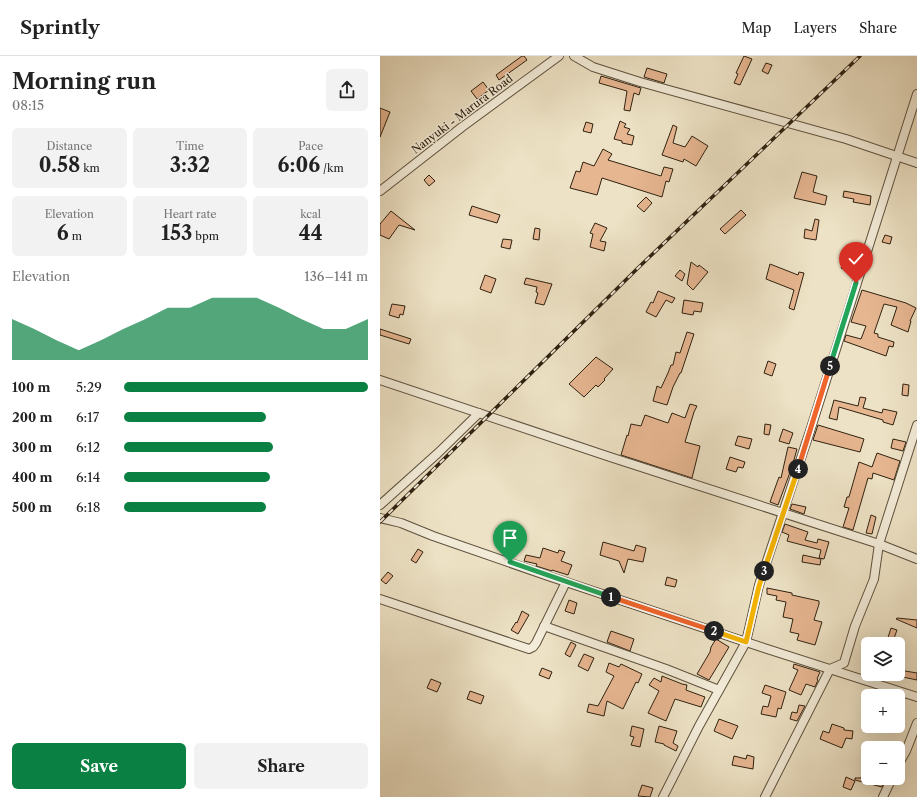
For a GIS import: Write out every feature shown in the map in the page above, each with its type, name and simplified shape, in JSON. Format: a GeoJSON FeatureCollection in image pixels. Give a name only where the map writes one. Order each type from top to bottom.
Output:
{"type":"FeatureCollection","features":[{"type":"Feature","properties":{"kind":"street","name":"Nanyuki - Marura Road"},"geometry":{"type":"LineString","coordinates":[[380,191],[462,127],[559,56]]}},
{"type":"Feature","properties":{"kind":"street"},"geometry":{"type":"LineString","coordinates":[[574,56],[593,67],[640,82],[846,139],[917,163]]}},
{"type":"Feature","properties":{"kind":"street"},"geometry":{"type":"LineString","coordinates":[[663,797],[699,726],[746,642],[759,586],[917,94]]}},
{"type":"Feature","properties":{"kind":"street"},"geometry":{"type":"LineString","coordinates":[[380,380],[617,460],[783,512],[879,544],[917,559]]}},
{"type":"Feature","properties":{"kind":"street"},"geometry":{"type":"LineString","coordinates":[[380,505],[438,453],[479,413]]}},
{"type":"Feature","properties":{"kind":"street"},"geometry":{"type":"LineString","coordinates":[[766,797],[830,669],[844,663],[855,626],[874,579],[879,544],[917,424]]}},
{"type":"Feature","properties":{"kind":"street"},"geometry":{"type":"LineString","coordinates":[[380,518],[401,523],[433,536],[566,582],[917,697]]}},
{"type":"Feature","properties":{"kind":"street"},"geometry":{"type":"LineString","coordinates":[[380,600],[529,648],[533,647],[536,643],[566,582]]}},
{"type":"Feature","properties":{"kind":"street"},"geometry":{"type":"LineString","coordinates":[[544,626],[666,669],[719,690]]}},
{"type":"Feature","properties":{"kind":"street"},"geometry":{"type":"LineString","coordinates":[[905,750],[917,723]]}},
{"type":"Feature","properties":{"kind":"street"},"geometry":{"type":"LineString","coordinates":[[883,797],[889,785]]}},
{"type":"Feature","properties":{"kind":"building"},"geometry":{"type":"Polygon","coordinates":[[[524,56],[527,60],[499,80],[496,75],[524,56]]]}},
{"type":"Feature","properties":{"kind":"building"},"geometry":{"type":"Polygon","coordinates":[[[744,56],[752,59],[740,85],[734,83],[738,74],[736,73],[744,56]]]}},
{"type":"Feature","properties":{"kind":"building"},"geometry":{"type":"Polygon","coordinates":[[[766,63],[772,65],[768,74],[762,71],[766,63]]]}},
{"type":"Feature","properties":{"kind":"building"},"geometry":{"type":"Polygon","coordinates":[[[647,68],[667,74],[664,83],[644,77],[647,68]]]}},
{"type":"Feature","properties":{"kind":"building"},"geometry":{"type":"Polygon","coordinates":[[[601,76],[641,88],[639,95],[634,93],[630,111],[624,110],[627,91],[599,83],[601,76]]]}},
{"type":"Feature","properties":{"kind":"building"},"geometry":{"type":"Polygon","coordinates":[[[483,82],[489,90],[477,99],[471,91],[483,82]]]}},
{"type":"Feature","properties":{"kind":"building"},"geometry":{"type":"Polygon","coordinates":[[[380,108],[390,112],[380,137],[380,108]]]}},
{"type":"Feature","properties":{"kind":"building"},"geometry":{"type":"Polygon","coordinates":[[[620,121],[626,124],[624,127],[630,129],[627,134],[634,136],[632,145],[622,143],[622,141],[614,139],[620,121]]]}},
{"type":"Feature","properties":{"kind":"building"},"geometry":{"type":"Polygon","coordinates":[[[586,122],[593,124],[591,133],[583,131],[586,122]]]}},
{"type":"Feature","properties":{"kind":"building"},"geometry":{"type":"Polygon","coordinates":[[[673,125],[677,127],[673,143],[685,147],[692,136],[708,146],[696,166],[684,159],[683,162],[662,155],[673,125]]]}},
{"type":"Feature","properties":{"kind":"building"},"geometry":{"type":"Polygon","coordinates":[[[603,149],[612,154],[608,160],[661,176],[664,167],[673,169],[669,182],[666,181],[662,197],[602,178],[597,195],[570,188],[576,171],[580,172],[583,162],[594,166],[603,149]]]}},
{"type":"Feature","properties":{"kind":"building"},"geometry":{"type":"Polygon","coordinates":[[[802,172],[817,176],[813,192],[827,196],[825,205],[794,198],[802,172]]]}},
{"type":"Feature","properties":{"kind":"building"},"geometry":{"type":"Polygon","coordinates":[[[429,175],[435,181],[429,186],[424,180],[429,175]]]}},
{"type":"Feature","properties":{"kind":"building"},"geometry":{"type":"Polygon","coordinates":[[[844,191],[871,196],[870,205],[853,202],[854,199],[843,197],[844,191]]]}},
{"type":"Feature","properties":{"kind":"building"},"geometry":{"type":"Polygon","coordinates":[[[646,197],[652,203],[644,212],[637,206],[646,197]]]}},
{"type":"Feature","properties":{"kind":"building"},"geometry":{"type":"Polygon","coordinates":[[[472,206],[500,215],[497,223],[469,215],[472,206]]]}},
{"type":"Feature","properties":{"kind":"building"},"geometry":{"type":"Polygon","coordinates":[[[741,210],[746,215],[725,234],[720,229],[741,210]]]}},
{"type":"Feature","properties":{"kind":"building"},"geometry":{"type":"Polygon","coordinates":[[[391,211],[415,230],[399,225],[389,239],[380,235],[380,224],[391,211]]]}},
{"type":"Feature","properties":{"kind":"building"},"geometry":{"type":"Polygon","coordinates":[[[815,219],[819,220],[816,240],[804,238],[805,229],[812,231],[815,219]]]}},
{"type":"Feature","properties":{"kind":"building"},"geometry":{"type":"Polygon","coordinates":[[[595,223],[607,228],[600,241],[606,242],[604,251],[590,247],[593,234],[590,233],[595,223]]]}},
{"type":"Feature","properties":{"kind":"building"},"geometry":{"type":"Polygon","coordinates":[[[535,228],[540,229],[539,240],[533,239],[535,228]]]}},
{"type":"Feature","properties":{"kind":"building"},"geometry":{"type":"Polygon","coordinates":[[[885,235],[892,237],[890,244],[882,242],[885,235]]]}},
{"type":"Feature","properties":{"kind":"building"},"geometry":{"type":"Polygon","coordinates":[[[503,239],[512,240],[510,249],[501,247],[503,239]]]}},
{"type":"Feature","properties":{"kind":"building"},"geometry":{"type":"Polygon","coordinates":[[[845,260],[853,263],[849,272],[841,268],[845,260]]]}},
{"type":"Feature","properties":{"kind":"building"},"geometry":{"type":"Polygon","coordinates":[[[691,262],[698,267],[699,265],[708,272],[693,290],[687,284],[691,262]]]}},
{"type":"Feature","properties":{"kind":"building"},"geometry":{"type":"Polygon","coordinates":[[[770,264],[798,275],[799,272],[804,273],[794,310],[789,308],[794,290],[766,279],[770,264]]]}},
{"type":"Feature","properties":{"kind":"building"},"geometry":{"type":"Polygon","coordinates":[[[680,270],[685,274],[682,281],[675,276],[680,270]]]}},
{"type":"Feature","properties":{"kind":"building"},"geometry":{"type":"Polygon","coordinates":[[[485,275],[496,279],[491,293],[480,289],[485,275]]]}},
{"type":"Feature","properties":{"kind":"building"},"geometry":{"type":"Polygon","coordinates":[[[526,278],[552,284],[544,305],[535,303],[538,293],[536,292],[537,287],[524,284],[526,278]]]}},
{"type":"Feature","properties":{"kind":"building"},"geometry":{"type":"Polygon","coordinates":[[[862,290],[906,303],[916,308],[910,321],[908,332],[891,325],[897,307],[884,304],[874,333],[878,334],[878,337],[894,342],[893,347],[889,346],[886,356],[844,341],[846,335],[861,339],[866,326],[851,322],[862,290]]]}},
{"type":"Feature","properties":{"kind":"building"},"geometry":{"type":"Polygon","coordinates":[[[658,291],[675,298],[672,303],[666,300],[656,317],[646,312],[651,302],[653,303],[658,291]]]}},
{"type":"Feature","properties":{"kind":"building"},"geometry":{"type":"Polygon","coordinates":[[[684,300],[703,303],[701,312],[694,311],[693,315],[682,313],[684,300]]]}},
{"type":"Feature","properties":{"kind":"building"},"geometry":{"type":"Polygon","coordinates":[[[392,304],[405,306],[403,315],[400,314],[399,318],[389,315],[392,304]]]}},
{"type":"Feature","properties":{"kind":"building"},"geometry":{"type":"Polygon","coordinates":[[[380,329],[411,339],[409,344],[380,335],[380,329]]]}},
{"type":"Feature","properties":{"kind":"building"},"geometry":{"type":"Polygon","coordinates":[[[687,332],[694,334],[681,373],[673,387],[667,405],[653,401],[657,386],[661,388],[671,365],[673,365],[676,352],[680,353],[687,332]]]}},
{"type":"Feature","properties":{"kind":"building"},"geometry":{"type":"Polygon","coordinates":[[[596,357],[613,369],[598,387],[596,385],[584,397],[569,384],[596,357]]]}},
{"type":"Feature","properties":{"kind":"building"},"geometry":{"type":"Polygon","coordinates":[[[768,361],[776,364],[772,376],[764,373],[768,361]]]}},
{"type":"Feature","properties":{"kind":"building"},"geometry":{"type":"Polygon","coordinates":[[[903,384],[909,385],[908,396],[902,395],[903,384]]]}},
{"type":"Feature","properties":{"kind":"building"},"geometry":{"type":"Polygon","coordinates":[[[860,397],[866,398],[863,408],[882,413],[883,409],[897,412],[893,425],[883,422],[883,420],[839,407],[837,420],[829,418],[834,400],[858,406],[860,397]]]}},
{"type":"Feature","properties":{"kind":"building"},"geometry":{"type":"Polygon","coordinates":[[[690,404],[697,406],[685,442],[700,446],[692,478],[621,455],[631,424],[641,426],[645,415],[668,423],[672,413],[685,418],[690,404]]]}},
{"type":"Feature","properties":{"kind":"building"},"geometry":{"type":"Polygon","coordinates":[[[765,424],[771,425],[769,435],[764,434],[765,424]]]}},
{"type":"Feature","properties":{"kind":"building"},"geometry":{"type":"Polygon","coordinates":[[[818,425],[864,439],[860,452],[813,440],[818,425]]]}},
{"type":"Feature","properties":{"kind":"building"},"geometry":{"type":"Polygon","coordinates":[[[783,429],[793,433],[789,444],[779,441],[783,429]]]}},
{"type":"Feature","properties":{"kind":"building"},"geometry":{"type":"Polygon","coordinates":[[[738,436],[752,439],[749,449],[735,445],[738,436]]]}},
{"type":"Feature","properties":{"kind":"building"},"geometry":{"type":"Polygon","coordinates":[[[893,439],[906,442],[903,451],[891,448],[893,439]]]}},
{"type":"Feature","properties":{"kind":"building"},"geometry":{"type":"Polygon","coordinates":[[[788,447],[797,449],[778,505],[770,502],[779,477],[781,478],[788,447]]]}},
{"type":"Feature","properties":{"kind":"building"},"geometry":{"type":"Polygon","coordinates":[[[877,453],[900,461],[894,480],[873,473],[872,479],[868,478],[853,530],[843,527],[849,508],[844,507],[847,497],[849,497],[859,462],[872,467],[877,453]]]}},
{"type":"Feature","properties":{"kind":"building"},"geometry":{"type":"Polygon","coordinates":[[[730,457],[745,462],[743,468],[738,467],[736,472],[726,469],[730,457]]]}},
{"type":"Feature","properties":{"kind":"building"},"geometry":{"type":"Polygon","coordinates":[[[792,504],[806,507],[804,514],[790,509],[792,504]]]}},
{"type":"Feature","properties":{"kind":"building"},"geometry":{"type":"Polygon","coordinates":[[[871,515],[876,517],[872,534],[866,533],[871,515]]]}},
{"type":"Feature","properties":{"kind":"building"},"geometry":{"type":"Polygon","coordinates":[[[785,524],[808,532],[805,540],[817,543],[818,539],[829,542],[824,559],[819,558],[821,550],[787,541],[789,535],[782,532],[785,524]]]}},
{"type":"Feature","properties":{"kind":"building"},"geometry":{"type":"Polygon","coordinates":[[[603,542],[634,551],[636,545],[646,548],[643,562],[628,559],[624,573],[619,561],[600,555],[603,542]]]}},
{"type":"Feature","properties":{"kind":"building"},"geometry":{"type":"Polygon","coordinates":[[[543,548],[558,553],[559,550],[565,552],[561,561],[572,565],[568,575],[524,561],[526,555],[540,558],[543,548]]]}},
{"type":"Feature","properties":{"kind":"building"},"geometry":{"type":"Polygon","coordinates":[[[418,549],[423,552],[416,563],[411,560],[418,549]]]}},
{"type":"Feature","properties":{"kind":"building"},"geometry":{"type":"Polygon","coordinates":[[[803,555],[821,559],[820,565],[802,562],[803,555]]]}},
{"type":"Feature","properties":{"kind":"building"},"geometry":{"type":"Polygon","coordinates":[[[388,572],[393,576],[386,584],[381,580],[388,572]]]}},
{"type":"Feature","properties":{"kind":"building"},"geometry":{"type":"Polygon","coordinates":[[[667,577],[677,580],[675,587],[665,585],[667,577]]]}},
{"type":"Feature","properties":{"kind":"building"},"geometry":{"type":"Polygon","coordinates":[[[767,588],[792,593],[792,595],[819,601],[814,620],[822,622],[815,645],[797,640],[799,634],[790,632],[793,619],[783,617],[786,602],[776,600],[777,596],[767,594],[767,588]]]}},
{"type":"Feature","properties":{"kind":"building"},"geometry":{"type":"Polygon","coordinates":[[[569,600],[577,603],[574,614],[565,611],[569,600]]]}},
{"type":"Feature","properties":{"kind":"building"},"geometry":{"type":"Polygon","coordinates":[[[522,611],[529,615],[518,634],[511,630],[516,622],[517,623],[522,611]]]}},
{"type":"Feature","properties":{"kind":"building"},"geometry":{"type":"Polygon","coordinates":[[[896,619],[917,620],[917,628],[896,619]]]}},
{"type":"Feature","properties":{"kind":"building"},"geometry":{"type":"Polygon","coordinates":[[[891,628],[897,630],[894,637],[888,637],[891,628]]]}},
{"type":"Feature","properties":{"kind":"building"},"geometry":{"type":"Polygon","coordinates":[[[611,631],[634,639],[630,651],[607,642],[611,631]]]}},
{"type":"Feature","properties":{"kind":"building"},"geometry":{"type":"Polygon","coordinates":[[[716,639],[729,647],[709,680],[697,674],[716,639]]]}},
{"type":"Feature","properties":{"kind":"building"},"geometry":{"type":"Polygon","coordinates":[[[571,642],[576,645],[570,657],[565,654],[571,642]]]}},
{"type":"Feature","properties":{"kind":"building"},"geometry":{"type":"Polygon","coordinates":[[[584,654],[594,658],[588,671],[578,666],[584,654]]]}},
{"type":"Feature","properties":{"kind":"building"},"geometry":{"type":"Polygon","coordinates":[[[609,663],[619,667],[621,664],[642,674],[638,683],[636,682],[623,709],[607,701],[604,716],[587,712],[589,704],[598,706],[614,676],[606,672],[609,663]]]}},
{"type":"Feature","properties":{"kind":"building"},"geometry":{"type":"Polygon","coordinates":[[[794,664],[820,672],[815,687],[806,684],[801,695],[789,690],[798,670],[793,668],[794,664]]]}},
{"type":"Feature","properties":{"kind":"building"},"geometry":{"type":"Polygon","coordinates":[[[542,668],[552,672],[549,679],[539,675],[542,668]]]}},
{"type":"Feature","properties":{"kind":"building"},"geometry":{"type":"Polygon","coordinates":[[[905,671],[917,673],[917,680],[905,677],[905,671]]]}},
{"type":"Feature","properties":{"kind":"building"},"geometry":{"type":"Polygon","coordinates":[[[662,676],[687,685],[686,690],[705,697],[701,707],[675,699],[666,721],[648,713],[659,691],[649,685],[654,678],[661,682],[662,676]]]}},
{"type":"Feature","properties":{"kind":"building"},"geometry":{"type":"Polygon","coordinates":[[[431,679],[441,683],[437,692],[427,688],[431,679]]]}},
{"type":"Feature","properties":{"kind":"building"},"geometry":{"type":"Polygon","coordinates":[[[765,685],[786,692],[781,709],[778,708],[776,717],[761,714],[763,706],[768,707],[771,696],[762,693],[765,685]]]}},
{"type":"Feature","properties":{"kind":"building"},"geometry":{"type":"Polygon","coordinates":[[[470,691],[484,696],[481,704],[467,699],[470,691]]]}},
{"type":"Feature","properties":{"kind":"building"},"geometry":{"type":"Polygon","coordinates":[[[799,705],[805,706],[797,721],[790,719],[792,712],[797,713],[799,705]]]}},
{"type":"Feature","properties":{"kind":"building"},"geometry":{"type":"Polygon","coordinates":[[[719,719],[738,726],[732,739],[714,731],[719,719]]]}},
{"type":"Feature","properties":{"kind":"building"},"geometry":{"type":"Polygon","coordinates":[[[832,724],[844,728],[844,730],[853,731],[852,739],[846,738],[842,748],[820,739],[823,731],[829,733],[832,724]]]}},
{"type":"Feature","properties":{"kind":"building"},"geometry":{"type":"Polygon","coordinates":[[[632,726],[644,729],[640,747],[631,745],[634,737],[630,736],[632,726]]]}},
{"type":"Feature","properties":{"kind":"building"},"geometry":{"type":"Polygon","coordinates":[[[659,726],[677,731],[673,743],[678,746],[676,751],[664,744],[655,742],[659,726]]]}},
{"type":"Feature","properties":{"kind":"building"},"geometry":{"type":"Polygon","coordinates":[[[747,755],[754,757],[753,769],[732,765],[734,756],[746,759],[747,755]]]}},
{"type":"Feature","properties":{"kind":"building"},"geometry":{"type":"Polygon","coordinates":[[[846,777],[855,781],[851,790],[843,787],[846,777]]]}},
{"type":"Feature","properties":{"kind":"building"},"geometry":{"type":"Polygon","coordinates":[[[855,778],[861,778],[861,782],[855,780],[855,778]]]}},
{"type":"Feature","properties":{"kind":"building"},"geometry":{"type":"Polygon","coordinates":[[[642,785],[653,788],[650,797],[638,796],[642,785]]]}},
{"type":"Feature","properties":{"kind":"railway"},"geometry":{"type":"LineString","coordinates":[[380,522],[640,266],[860,56]]}},
{"type":"Feature","properties":{"kind":"route"},"geometry":{"type":"LineString","coordinates":[[510,562],[746,642],[759,586],[811,428],[856,283]]}}]}
